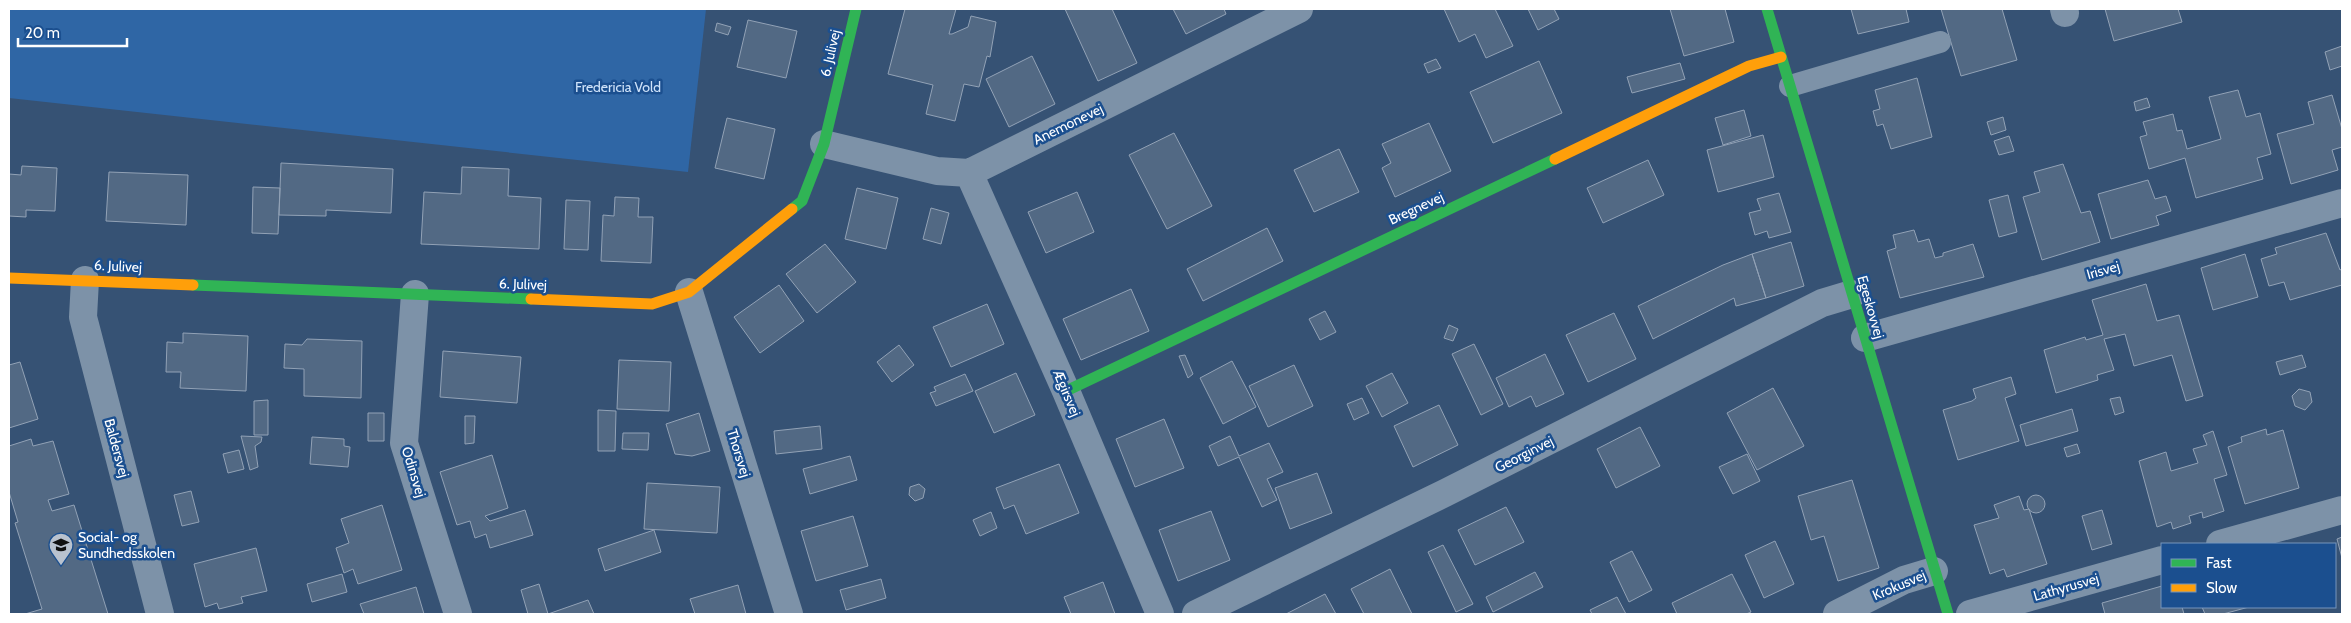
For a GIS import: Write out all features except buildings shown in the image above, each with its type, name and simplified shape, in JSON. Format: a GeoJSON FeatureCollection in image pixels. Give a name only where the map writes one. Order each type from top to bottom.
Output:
{"type":"FeatureCollection","features":[{"type":"Feature","properties":{"kind":"street","name":"6. Julivej"},"geometry":{"type":"LineString","coordinates":[[9,278],[652,304],[689,292],[802,200],[824,144],[856,9]]}},
{"type":"Feature","properties":{"kind":"street","name":"Anemonevej"},"geometry":{"type":"LineString","coordinates":[[969,173],[1299,9]]}},
{"type":"Feature","properties":{"kind":"street","name":"Egeskovvej"},"geometry":{"type":"LineString","coordinates":[[1767,9],[1948,614]]}},
{"type":"Feature","properties":{"kind":"street","name":"Bregnevej"},"geometry":{"type":"LineString","coordinates":[[1066,391],[1750,66],[1781,56]]}},
{"type":"Feature","properties":{"kind":"street"},"geometry":{"type":"LineString","coordinates":[[824,144],[937,171],[969,173]]}},
{"type":"Feature","properties":{"kind":"street","name":"Ægirsvej"},"geometry":{"type":"LineString","coordinates":[[969,173],[1066,391],[1160,614]]}},
{"type":"Feature","properties":{"kind":"street","name":"Irisvej"},"geometry":{"type":"LineString","coordinates":[[1864,338],[2342,203]]}},
{"type":"Feature","properties":{"kind":"street","name":"Baldersvej"},"geometry":{"type":"LineString","coordinates":[[85,280],[83,317],[160,614]]}},
{"type":"Feature","properties":{"kind":"street","name":"Thorsvej"},"geometry":{"type":"LineString","coordinates":[[689,292],[789,614]]}},
{"type":"Feature","properties":{"kind":"street","name":"Odinsvej"},"geometry":{"type":"LineString","coordinates":[[414,294],[404,443],[458,614]]}},
{"type":"Feature","properties":{"kind":"street","name":"Georginvej"},"geometry":{"type":"LineString","coordinates":[[1196,614],[1445,493],[1822,303],[1852,294]]}},
{"type":"Feature","properties":{"kind":"street"},"geometry":{"type":"LineString","coordinates":[[2224,543],[2342,510]]}},
{"type":"Feature","properties":{"kind":"street","name":"Lathyrusvej"},"geometry":{"type":"LineString","coordinates":[[1970,614],[2161,560]]}},
{"type":"Feature","properties":{"kind":"street","name":"Krokusvej"},"geometry":{"type":"LineString","coordinates":[[1837,614],[1904,580],[1934,571]]}},
{"type":"Feature","properties":{"kind":"lane"},"geometry":{"type":"LineString","coordinates":[[1790,86],[1940,42]]}},
{"type":"Feature","properties":{"kind":"green space","name":"Fredericia Vold"},"geometry":{"type":"Polygon","coordinates":[[[9,9],[706,9],[688,172],[9,98],[9,9]]]}},
{"type":"Feature","properties":{"kind":"traffic: fast"},"geometry":{"type":"LineString","coordinates":[[792,209],[802,201],[824,144],[856,9]]}},
{"type":"Feature","properties":{"kind":"traffic: fast"},"geometry":{"type":"LineString","coordinates":[[1767,9],[1948,614]]}},
{"type":"Feature","properties":{"kind":"traffic: fast"},"geometry":{"type":"LineString","coordinates":[[1066,391],[1555,159]]}},
{"type":"Feature","properties":{"kind":"traffic: fast"},"geometry":{"type":"LineString","coordinates":[[193,285],[531,299]]}},
{"type":"Feature","properties":{"kind":"traffic: slow"},"geometry":{"type":"LineString","coordinates":[[1555,159],[1749,66],[1781,57]]}},
{"type":"Feature","properties":{"kind":"traffic: slow"},"geometry":{"type":"LineString","coordinates":[[531,299],[652,304],[689,292],[792,209]]}},
{"type":"Feature","properties":{"kind":"traffic: slow"},"geometry":{"type":"LineString","coordinates":[[9,278],[193,285]]}},
{"type":"Feature","properties":{"kind":"place","name":"Social- og Sundhedsskolen"},"geometry":{"type":"Point","coordinates":[61,566]}}]}
